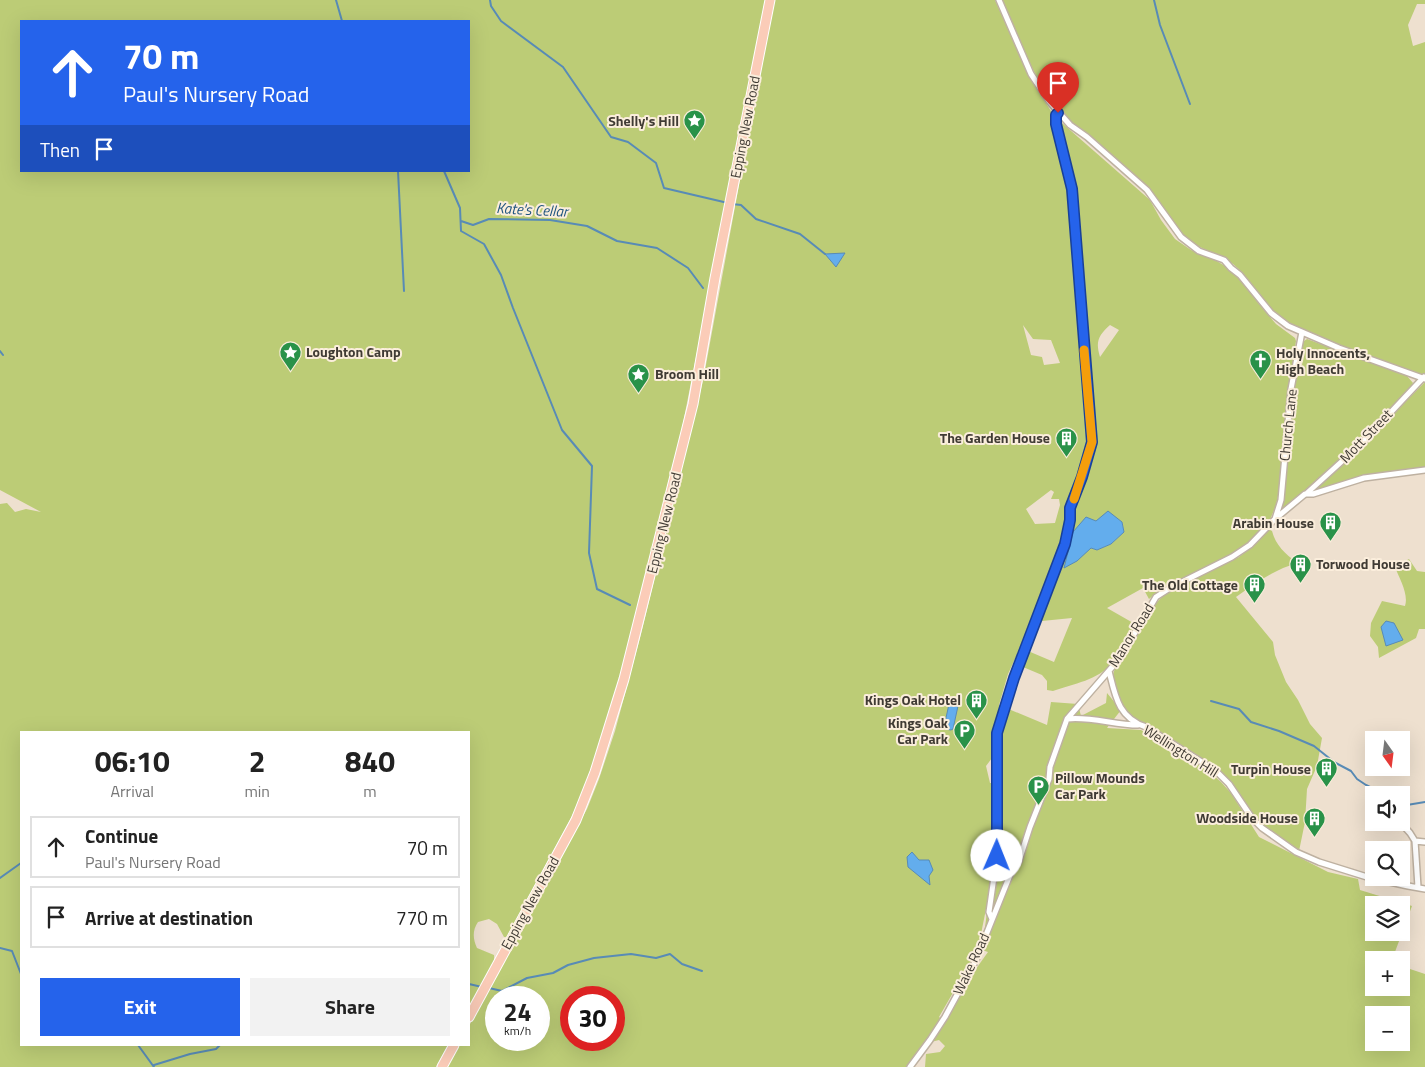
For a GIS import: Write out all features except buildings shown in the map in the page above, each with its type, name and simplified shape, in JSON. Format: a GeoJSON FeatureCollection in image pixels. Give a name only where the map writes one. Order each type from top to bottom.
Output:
{"type":"FeatureCollection","features":[{"type":"Feature","properties":{"kind":"main road","name":"Epping New Road"},"geometry":{"type":"LineString","coordinates":[[470,1015],[576,820],[595,772],[624,679],[693,404],[715,278],[770,0]]}},
{"type":"Feature","properties":{"kind":"main road"},"geometry":{"type":"LineString","coordinates":[[442,1067],[453,1046]]}},
{"type":"Feature","properties":{"kind":"street"},"geometry":{"type":"LineString","coordinates":[[1000,0],[1032,74],[1058,113],[1147,190],[1181,237],[1199,251],[1224,260],[1240,275],[1271,313],[1288,326],[1339,348],[1424,378]]}},
{"type":"Feature","properties":{"kind":"street","name":"Wake Road"},"geometry":{"type":"LineString","coordinates":[[910,1067],[945,1017],[972,968],[992,919],[989,912],[997,856],[997,733],[1014,678],[1065,544],[1070,520],[1070,508],[1082,477],[1092,442],[1085,373],[1072,189],[1056,124],[1056,115],[1058,113]]}},
{"type":"Feature","properties":{"kind":"street","name":"Church Lane"},"geometry":{"type":"LineString","coordinates":[[1275,519],[1280,500],[1292,389],[1302,332]]}},
{"type":"Feature","properties":{"kind":"street","name":"Mott Street"},"geometry":{"type":"LineString","coordinates":[[1305,494],[1362,443],[1424,378]]}},
{"type":"Feature","properties":{"kind":"street","name":"Manor Road"},"geometry":{"type":"LineString","coordinates":[[992,919],[1010,875],[1020,861],[1030,827],[1049,779],[1050,767],[1067,719],[1120,658],[1156,596],[1232,557],[1250,545],[1275,519],[1305,494],[1313,494],[1364,478],[1425,470]]}},
{"type":"Feature","properties":{"kind":"street","name":"Wellington Hill"},"geometry":{"type":"LineString","coordinates":[[1109,671],[1116,701],[1126,716],[1139,725]]}},
{"type":"Feature","properties":{"kind":"street","name":"Wellington Hill"},"geometry":{"type":"LineString","coordinates":[[1067,719],[1085,719],[1146,727],[1216,772],[1230,784],[1252,818],[1262,828],[1296,852],[1319,862],[1367,877],[1425,889]]}},
{"type":"Feature","properties":{"kind":"street"},"geometry":{"type":"LineString","coordinates":[[1408,831],[1415,841],[1418,887]]}},
{"type":"Feature","properties":{"kind":"street"},"geometry":{"type":"LineString","coordinates":[[1415,841],[1425,842]]}},
{"type":"Feature","properties":{"kind":"green space"},"geometry":{"type":"Polygon","coordinates":[[[0,0],[766,0],[676,459],[608,724],[592,772],[570,820],[507,937],[504,937],[497,924],[489,919],[478,922],[476,925],[474,935],[477,948],[494,955],[494,961],[489,975],[470,1007],[470,731],[20,731],[20,1046],[447,1046],[436,1067],[0,1067],[0,504],[7,503],[15,512],[26,509],[41,512],[0,490],[0,0]]]}},
{"type":"Feature","properties":{"kind":"green space"},"geometry":{"type":"Polygon","coordinates":[[[773,0],[995,0],[1029,76],[1054,116],[1150,200],[1161,220],[1175,239],[1191,250],[1210,257],[1230,269],[1240,278],[1276,324],[1295,338],[1296,341],[1279,493],[1272,515],[1259,534],[1243,550],[1232,557],[1171,584],[1149,599],[1143,588],[1107,608],[1135,624],[1117,658],[1101,673],[1085,681],[1053,691],[1047,690],[1047,681],[1042,675],[1023,667],[1028,651],[1054,662],[1072,618],[1032,622],[1008,674],[999,705],[1047,725],[1051,702],[1078,704],[1081,716],[1106,703],[1107,693],[1121,710],[1107,728],[1141,730],[1203,766],[1231,793],[1259,837],[1328,872],[1358,879],[1360,890],[1380,896],[1365,896],[1365,941],[1399,941],[1395,951],[1365,951],[1365,996],[1410,996],[1410,969],[1425,974],[1425,1067],[925,1067],[926,1054],[940,1052],[945,1046],[939,1040],[923,1044],[906,1067],[447,1067],[458,1046],[470,1046],[470,1024],[485,997],[485,1051],[550,1051],[550,986],[491,986],[587,809],[615,731],[640,638],[703,381],[773,0]],[[1023,325],[1031,355],[1042,357],[1044,365],[1060,363],[1051,340],[1033,339],[1023,325]],[[1110,325],[1103,332],[1098,342],[1100,357],[1119,330],[1110,325]],[[1051,490],[1026,509],[1035,524],[1055,523],[1060,505],[1059,499],[1051,499],[1054,492],[1051,490]],[[1122,522],[1087,550],[1091,548],[1097,550],[1111,544],[1124,532],[1122,522]],[[992,758],[986,766],[990,783],[996,783],[992,758]],[[1006,844],[992,857],[991,884],[1006,844]],[[990,889],[978,949],[939,1017],[944,1021],[968,980],[988,952],[982,950],[990,889]]]}},
{"type":"Feature","properties":{"kind":"green space"},"geometry":{"type":"Polygon","coordinates":[[[1002,0],[1425,0],[1425,4],[1417,4],[1408,25],[1413,46],[1425,42],[1425,374],[1420,375],[1400,369],[1317,337],[1293,325],[1272,309],[1233,264],[1184,236],[1154,197],[1091,143],[1056,108],[1047,96],[1033,69],[1002,0]]]}},
{"type":"Feature","properties":{"kind":"green space"},"geometry":{"type":"Polygon","coordinates":[[[1307,339],[1407,376],[1413,383],[1353,449],[1311,488],[1280,511],[1297,364],[1302,365],[1303,359],[1298,358],[1301,343],[1307,339]]]}},
{"type":"Feature","properties":{"kind":"green space"},"geometry":{"type":"Polygon","coordinates":[[[1424,383],[1425,468],[1384,473],[1313,492],[1347,461],[1424,383]]]}},
{"type":"Feature","properties":{"kind":"green space"},"geometry":{"type":"Polygon","coordinates":[[[1270,530],[1282,549],[1297,563],[1265,577],[1236,597],[1273,642],[1275,655],[1286,682],[1310,724],[1322,738],[1317,766],[1307,789],[1305,822],[1299,851],[1262,827],[1226,778],[1123,711],[1113,683],[1115,668],[1123,659],[1149,610],[1166,593],[1239,557],[1253,546],[1266,531],[1270,530]]]}},
{"type":"Feature","properties":{"kind":"green space"},"geometry":{"type":"Polygon","coordinates":[[[1409,559],[1417,571],[1425,572],[1425,629],[1419,629],[1416,638],[1379,658],[1378,647],[1370,636],[1371,623],[1382,601],[1405,606],[1405,591],[1395,567],[1409,559]]]}},
{"type":"Feature","properties":{"kind":"water"},"geometry":{"type":"Polygon","coordinates":[[[845,253],[836,267],[825,254],[845,253]]]}},
{"type":"Feature","properties":{"kind":"water"},"geometry":{"type":"Polygon","coordinates":[[[1108,511],[1122,522],[1124,532],[1111,544],[1097,550],[1091,548],[1077,561],[1064,568],[1073,532],[1086,517],[1096,521],[1108,511]]]}},
{"type":"Feature","properties":{"kind":"water"},"geometry":{"type":"Polygon","coordinates":[[[1386,621],[1394,623],[1403,640],[1386,646],[1381,627],[1386,621]]]}},
{"type":"Feature","properties":{"kind":"water"},"geometry":{"type":"Polygon","coordinates":[[[951,702],[957,703],[958,706],[953,729],[951,730],[944,727],[951,702]]]}},
{"type":"Feature","properties":{"kind":"water"},"geometry":{"type":"Polygon","coordinates":[[[912,852],[919,860],[929,860],[933,870],[929,876],[930,885],[908,867],[907,857],[912,852]]]}},
{"type":"Feature","properties":{"kind":"waterway"},"geometry":{"type":"LineString","coordinates":[[336,0],[342,20]]}},
{"type":"Feature","properties":{"kind":"waterway"},"geometry":{"type":"LineString","coordinates":[[490,0],[491,6],[501,21],[563,67],[611,137],[628,142],[656,163],[664,188],[728,203]]}},
{"type":"Feature","properties":{"kind":"waterway"},"geometry":{"type":"LineString","coordinates":[[1154,0],[1160,25],[1190,104]]}},
{"type":"Feature","properties":{"kind":"waterway"},"geometry":{"type":"LineString","coordinates":[[398,172],[404,291]]}},
{"type":"Feature","properties":{"kind":"waterway"},"geometry":{"type":"LineString","coordinates":[[444,172],[460,208],[461,231],[484,244],[501,275],[562,430],[592,466],[589,553],[597,589],[630,605]]}},
{"type":"Feature","properties":{"kind":"waterway"},"geometry":{"type":"LineString","coordinates":[[732,204],[741,205],[756,219],[800,234],[825,254]]}},
{"type":"Feature","properties":{"kind":"waterway","name":"Kate's Cellar"},"geometry":{"type":"LineString","coordinates":[[461,221],[473,225],[489,219],[550,220],[587,226],[617,241],[657,248],[688,268],[703,288]]}},
{"type":"Feature","properties":{"kind":"waterway"},"geometry":{"type":"LineString","coordinates":[[0,351],[3,355]]}},
{"type":"Feature","properties":{"kind":"waterway"},"geometry":{"type":"LineString","coordinates":[[1211,701],[1239,709],[1251,722],[1279,731],[1314,746],[1334,762],[1351,771],[1357,779],[1368,786]]}},
{"type":"Feature","properties":{"kind":"waterway"},"geometry":{"type":"LineString","coordinates":[[1410,804],[1425,802]]}},
{"type":"Feature","properties":{"kind":"waterway"},"geometry":{"type":"LineString","coordinates":[[0,878],[20,864]]}},
{"type":"Feature","properties":{"kind":"waterway"},"geometry":{"type":"LineString","coordinates":[[0,948],[12,951],[20,971]]}},
{"type":"Feature","properties":{"kind":"waterway"},"geometry":{"type":"LineString","coordinates":[[512,986],[527,978],[553,973],[568,965],[594,958],[631,954],[656,958],[670,954],[682,964],[702,971]]}},
{"type":"Feature","properties":{"kind":"waterway"},"geometry":{"type":"LineString","coordinates":[[470,984],[482,987]]}},
{"type":"Feature","properties":{"kind":"waterway"},"geometry":{"type":"LineString","coordinates":[[139,1046],[154,1067]]}},
{"type":"Feature","properties":{"kind":"waterway"},"geometry":{"type":"LineString","coordinates":[[154,1065],[190,1054],[216,1049],[219,1046]]}},
{"type":"Feature","properties":{"kind":"slow traffic"},"geometry":{"type":"LineString","coordinates":[[1074,499],[1092,442],[1084,350]]}},
{"type":"Feature","properties":{"kind":"place","name":"Shelly's Hill"},"geometry":{"type":"Point","coordinates":[695,140]}},
{"type":"Feature","properties":{"kind":"place","name":"Loughton Camp"},"geometry":{"type":"Point","coordinates":[290,371]}},
{"type":"Feature","properties":{"kind":"place","name":"Holy Innocents, High Beach"},"geometry":{"type":"Point","coordinates":[1260,380]}},
{"type":"Feature","properties":{"kind":"place","name":"Broom Hill"},"geometry":{"type":"Point","coordinates":[639,393]}},
{"type":"Feature","properties":{"kind":"place","name":"The Garden House"},"geometry":{"type":"Point","coordinates":[1066,457]}},
{"type":"Feature","properties":{"kind":"place","name":"Arabin House"},"geometry":{"type":"Point","coordinates":[1330,542]}},
{"type":"Feature","properties":{"kind":"place","name":"Torwood House"},"geometry":{"type":"Point","coordinates":[1300,583]}},
{"type":"Feature","properties":{"kind":"place","name":"The Old Cottage"},"geometry":{"type":"Point","coordinates":[1254,604]}},
{"type":"Feature","properties":{"kind":"place","name":"Kings Oak Hotel"},"geometry":{"type":"Point","coordinates":[977,719]}},
{"type":"Feature","properties":{"kind":"place","name":"Kings Oak Car Park"},"geometry":{"type":"Point","coordinates":[964,750]}},
{"type":"Feature","properties":{"kind":"place","name":"Turpin House"},"geometry":{"type":"Point","coordinates":[1327,788]}},
{"type":"Feature","properties":{"kind":"place","name":"Pillow Mounds Car Park"},"geometry":{"type":"Point","coordinates":[1039,805]}},
{"type":"Feature","properties":{"kind":"place","name":"Woodside House"},"geometry":{"type":"Point","coordinates":[1314,837]}},
{"type":"Feature","properties":{"kind":"route"},"geometry":{"type":"LineString","coordinates":[[997,856],[997,733],[1014,678],[1065,544],[1070,520],[1070,508],[1082,477],[1092,442],[1072,189],[1056,124],[1056,115],[1058,113]]}}]}
